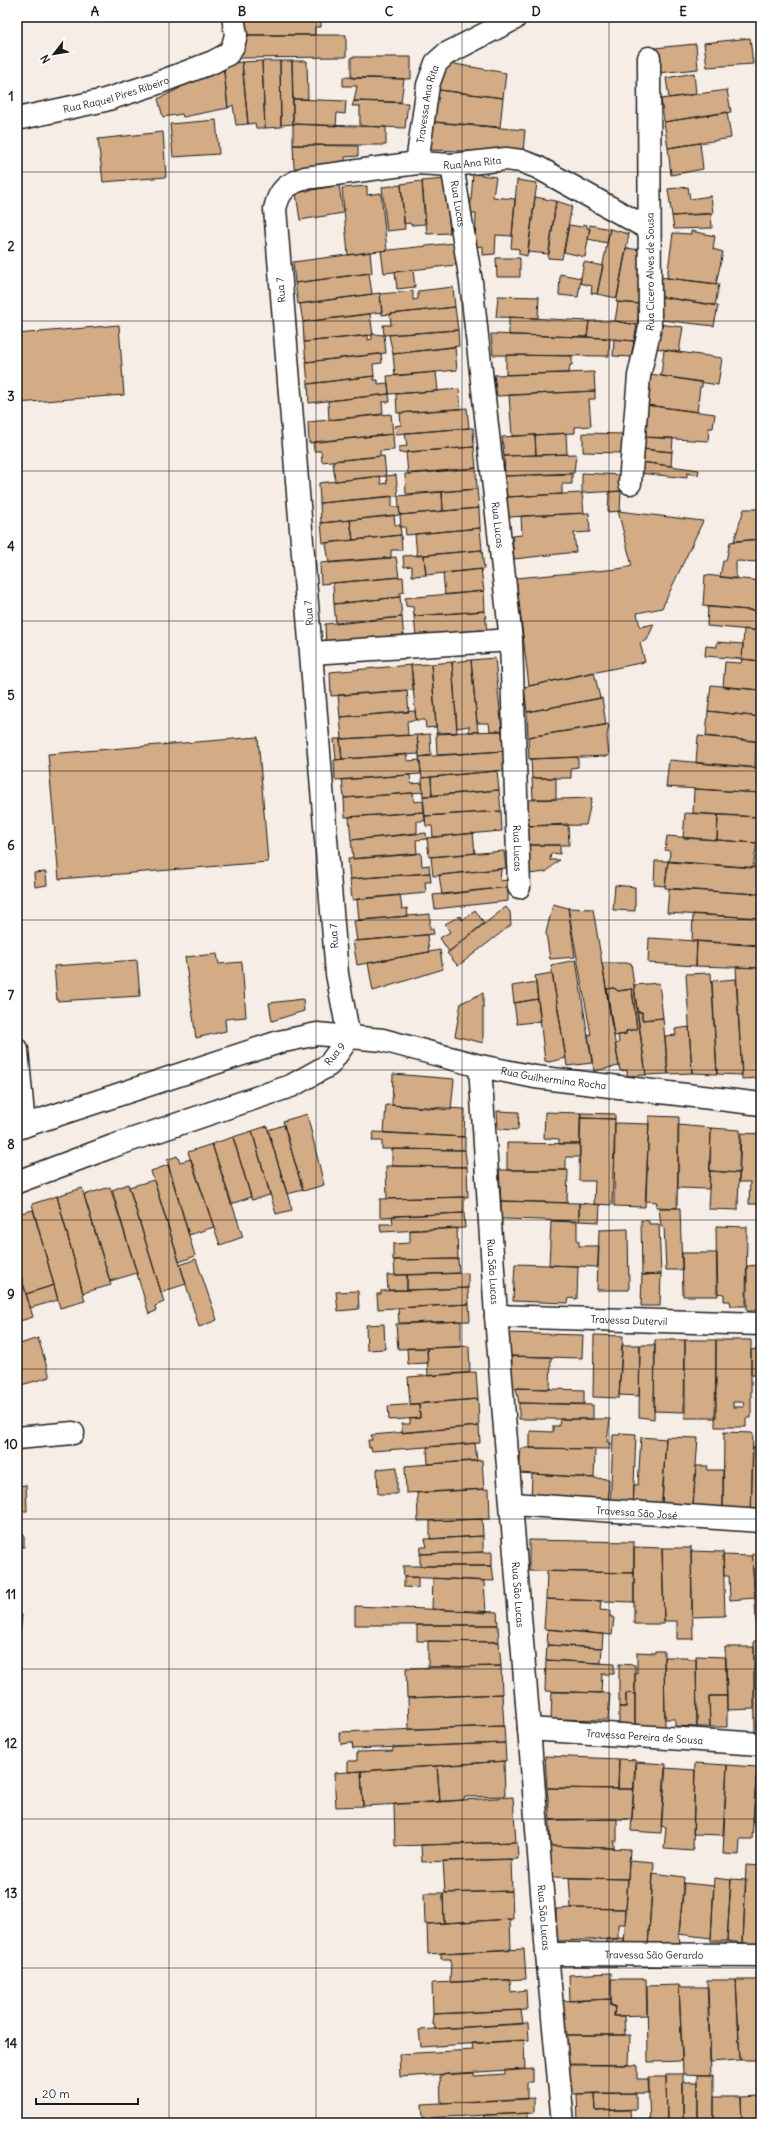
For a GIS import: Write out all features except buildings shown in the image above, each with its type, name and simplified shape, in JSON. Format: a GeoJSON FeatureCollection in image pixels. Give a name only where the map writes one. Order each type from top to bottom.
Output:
{"type":"FeatureCollection","features":[{"type":"Feature","properties":{"kind":"street","name":"Rua Raquel Pires Ribeiro"},"geometry":{"type":"LineString","coordinates":[[17,118],[105,100],[155,84],[213,62],[228,54],[233,46],[236,35],[233,17]]}},
{"type":"Feature","properties":{"kind":"street","name":"Travessa Ana Rita"},"geometry":{"type":"LineString","coordinates":[[417,163],[428,86],[436,63],[446,54],[514,19]]}},
{"type":"Feature","properties":{"kind":"street","name":"Rua Cicero Alves de Sousa"},"geometry":{"type":"LineString","coordinates":[[630,483],[639,376],[650,328],[649,58]]}},
{"type":"Feature","properties":{"kind":"street","name":"Rua Ana Rita"},"geometry":{"type":"LineString","coordinates":[[282,189],[291,182],[305,178],[417,163],[452,165],[506,159],[521,161],[537,167],[649,229]]}},
{"type":"Feature","properties":{"kind":"street","name":"Rua Lucas"},"geometry":{"type":"LineString","coordinates":[[452,165],[471,282],[511,640],[519,887]]}},
{"type":"Feature","properties":{"kind":"street","name":"Rua 7"},"geometry":{"type":"LineString","coordinates":[[282,189],[277,198],[275,209],[337,974],[350,1037]]}},
{"type":"Feature","properties":{"kind":"street"},"geometry":{"type":"LineString","coordinates":[[312,653],[511,640]]}},
{"type":"Feature","properties":{"kind":"street","name":"Rua 9"},"geometry":{"type":"LineString","coordinates":[[21,1127],[279,1042],[318,1034],[350,1037]]}},
{"type":"Feature","properties":{"kind":"street","name":"Rua Guilhermina Rocha"},"geometry":{"type":"LineString","coordinates":[[350,1037],[392,1042],[480,1066],[535,1077],[761,1104]]}},
{"type":"Feature","properties":{"kind":"street","name":"Rua 9"},"geometry":{"type":"LineString","coordinates":[[17,1182],[113,1146],[291,1086],[328,1065],[350,1037]]}},
{"type":"Feature","properties":{"kind":"street"},"geometry":{"type":"LineString","coordinates":[[17,1050],[21,1127]]}},
{"type":"Feature","properties":{"kind":"street","name":"Rua São Lucas"},"geometry":{"type":"LineString","coordinates":[[480,1066],[496,1316],[513,1504],[547,1954],[563,2123]]}},
{"type":"Feature","properties":{"kind":"street","name":"Travessa Dutervil"},"geometry":{"type":"LineString","coordinates":[[496,1316],[761,1324]]}},
{"type":"Feature","properties":{"kind":"street"},"geometry":{"type":"LineString","coordinates":[[17,1438],[73,1433]]}},
{"type":"Feature","properties":{"kind":"street","name":"Travessa São José"},"geometry":{"type":"LineString","coordinates":[[513,1504],[761,1521]]}},
{"type":"Feature","properties":{"kind":"street","name":"Travessa Pereira de Sousa"},"geometry":{"type":"LineString","coordinates":[[529,1729],[761,1744]]}},
{"type":"Feature","properties":{"kind":"street","name":"Travessa São Gerardo"},"geometry":{"type":"LineString","coordinates":[[547,1954],[761,1954]]}}]}
